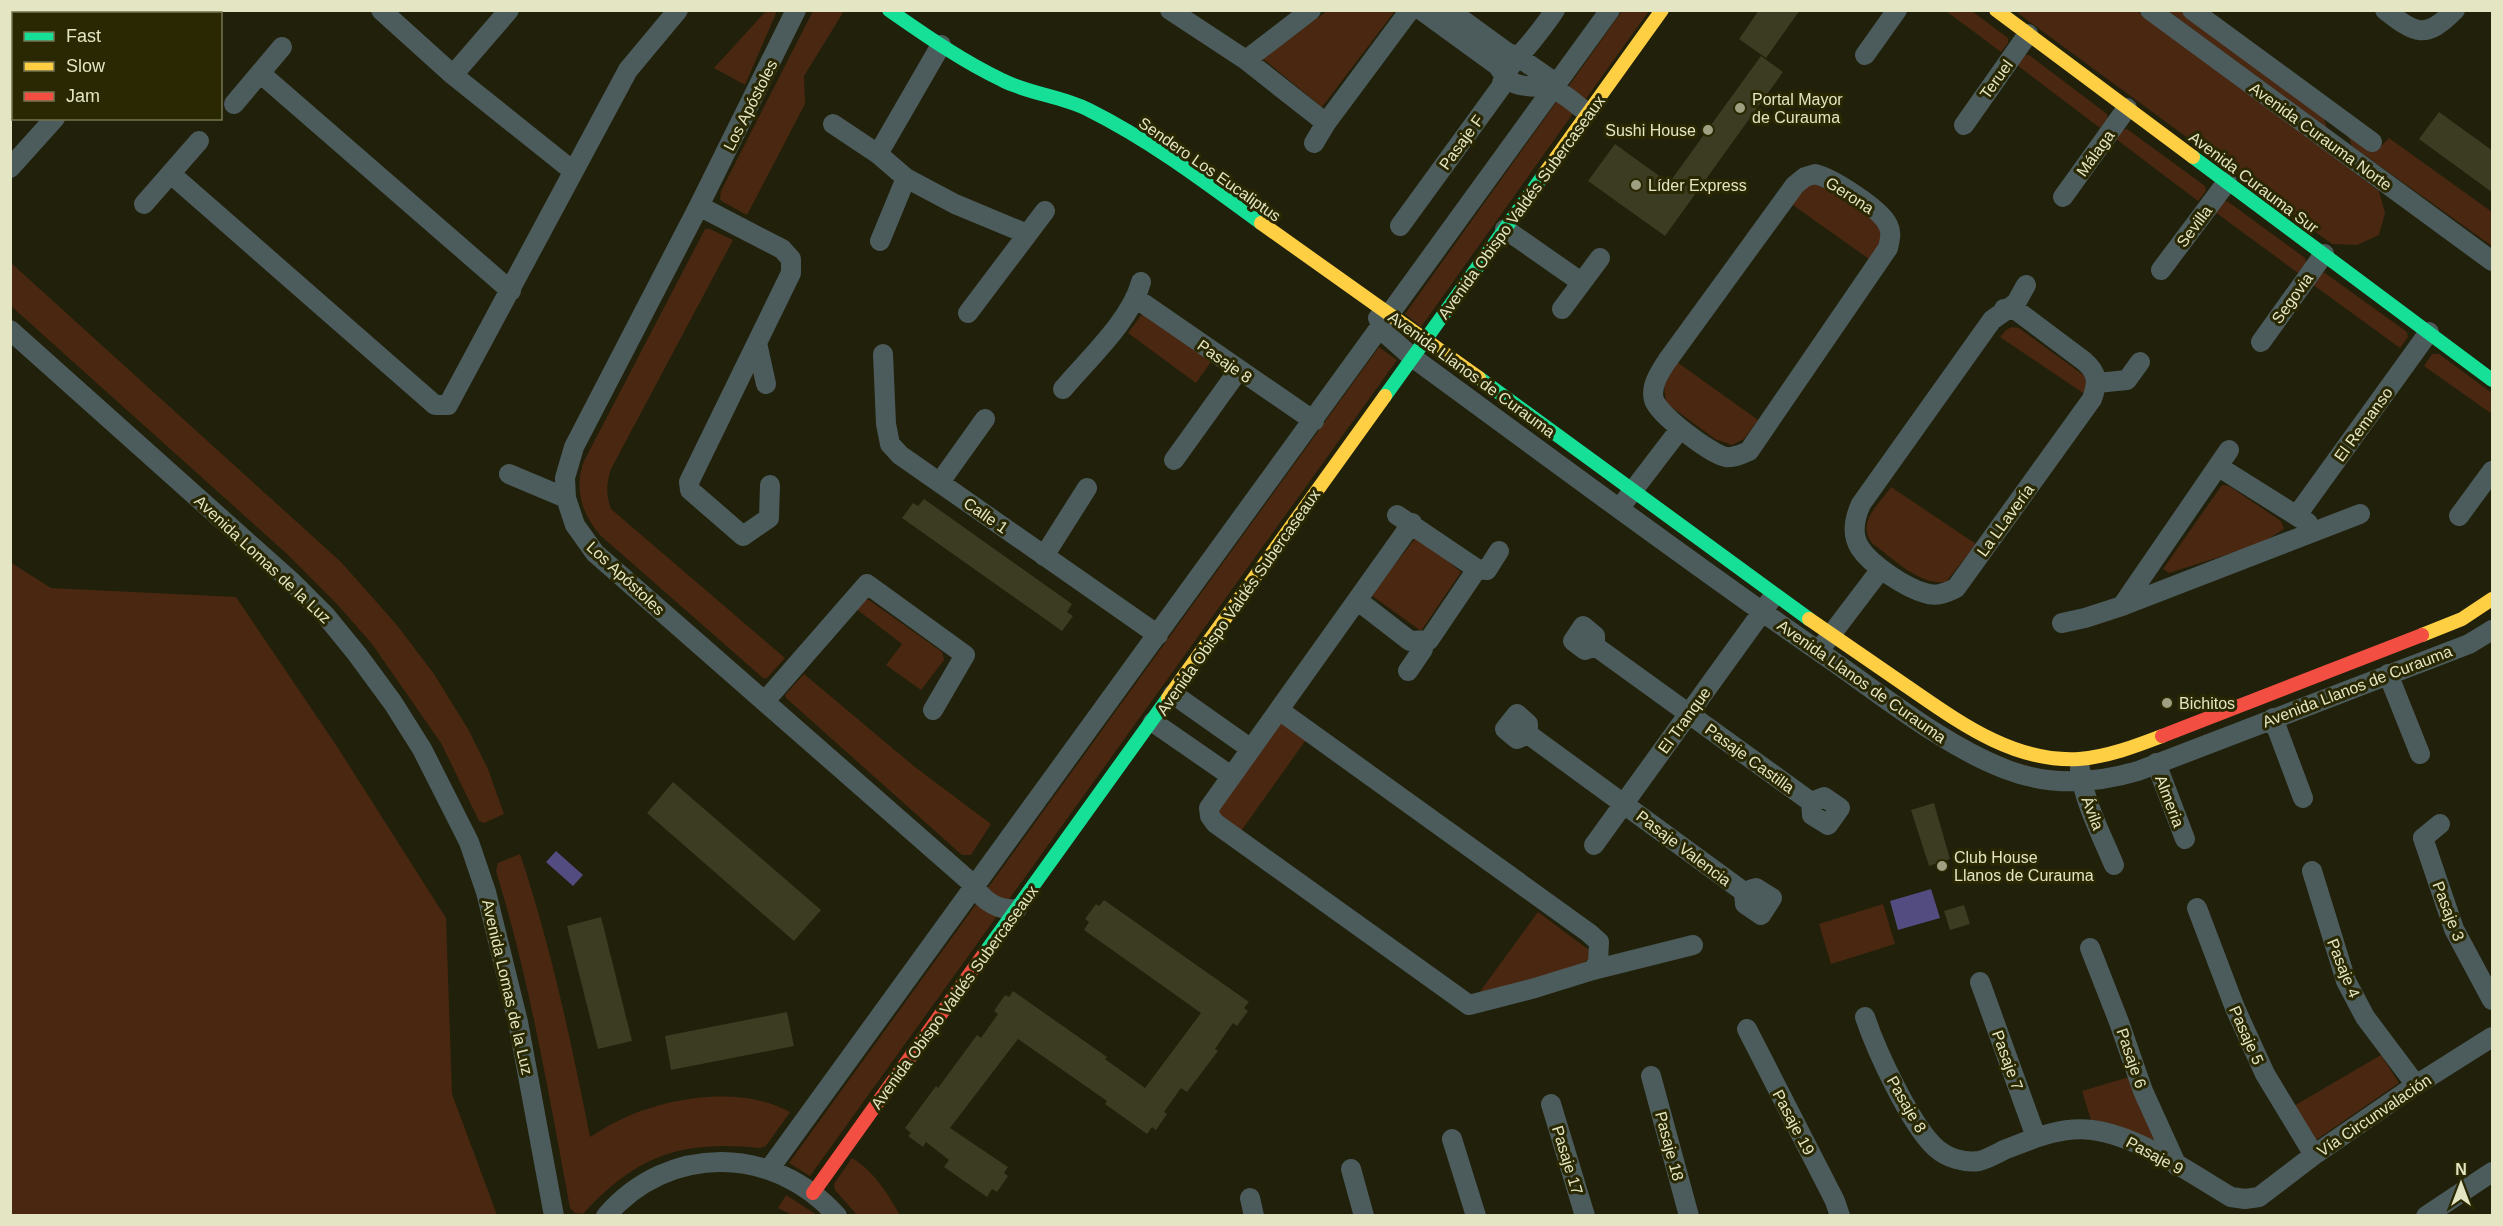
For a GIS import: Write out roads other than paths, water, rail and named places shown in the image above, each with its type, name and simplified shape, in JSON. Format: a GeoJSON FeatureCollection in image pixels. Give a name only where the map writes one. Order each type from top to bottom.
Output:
{"type":"FeatureCollection","features":[{"type":"Feature","properties":{"kind":"street"},"geometry":{"type":"LineString","coordinates":[[381,10],[453,75],[573,171]]}},
{"type":"Feature","properties":{"kind":"street"},"geometry":{"type":"LineString","coordinates":[[453,75],[509,10],[517,15],[520,10]]}},
{"type":"Feature","properties":{"kind":"street"},"geometry":{"type":"LineString","coordinates":[[171,174],[435,405],[448,405],[455,397],[512,291],[628,70],[678,10]]}},
{"type":"Feature","properties":{"kind":"street","name":"Los Apóstoles"},"geometry":{"type":"LineString","coordinates":[[796,10],[699,206],[574,447],[565,478],[566,498],[575,525],[595,552],[975,886],[981,896],[995,905],[1017,909]]}},
{"type":"Feature","properties":{"kind":"street","name":"Sendero Los Eucaliptus"},"geometry":{"type":"LineString","coordinates":[[889,10],[941,45],[1003,81],[1085,108],[1173,159],[1382,316]]}},
{"type":"Feature","properties":{"kind":"street"},"geometry":{"type":"LineString","coordinates":[[1170,10],[1246,60],[1326,123]]}},
{"type":"Feature","properties":{"kind":"street"},"geometry":{"type":"LineString","coordinates":[[1246,60],[1311,10]]}},
{"type":"Feature","properties":{"kind":"street"},"geometry":{"type":"LineString","coordinates":[[1314,143],[1326,123],[1410,10]]}},
{"type":"Feature","properties":{"kind":"street"},"geometry":{"type":"LineString","coordinates":[[1421,10],[1498,66],[1503,76],[1518,86],[1556,86]]}},
{"type":"Feature","properties":{"kind":"street"},"geometry":{"type":"LineString","coordinates":[[1449,10],[1508,53],[1517,56],[1588,113]]}},
{"type":"Feature","properties":{"kind":"street","name":"Pasaje F"},"geometry":{"type":"LineString","coordinates":[[1400,226],[1501,87],[1503,76],[1517,56],[1531,43],[1555,10]]}},
{"type":"Feature","properties":{"kind":"street"},"geometry":{"type":"LineString","coordinates":[[770,1168],[1314,421],[1382,316],[1556,86],[1610,10]]}},
{"type":"Feature","properties":{"kind":"street","name":"Avenida Obispo Valdés Subercaseaux"},"geometry":{"type":"LineString","coordinates":[[813,1193],[1154,722],[1412,357],[1662,10]]}},
{"type":"Feature","properties":{"kind":"street"},"geometry":{"type":"LineString","coordinates":[[1865,55],[1897,10]]}},
{"type":"Feature","properties":{"kind":"street","name":"Avenida Curauma Sur"},"geometry":{"type":"LineString","coordinates":[[1996,10],[2493,380]]}},
{"type":"Feature","properties":{"kind":"street","name":"Avenida Curauma Norte"},"geometry":{"type":"LineString","coordinates":[[2150,10],[2342,153],[2493,261]]}},
{"type":"Feature","properties":{"kind":"street"},"geometry":{"type":"LineString","coordinates":[[2192,10],[2372,142]]}},
{"type":"Feature","properties":{"kind":"street"},"geometry":{"type":"LineString","coordinates":[[2385,10],[2406,26],[2423,32],[2440,26],[2455,10]]}},
{"type":"Feature","properties":{"kind":"street","name":"Teruel"},"geometry":{"type":"LineString","coordinates":[[1964,125],[2028,34]]}},
{"type":"Feature","properties":{"kind":"street"},"geometry":{"type":"LineString","coordinates":[[878,154],[941,45]]}},
{"type":"Feature","properties":{"kind":"street"},"geometry":{"type":"LineString","coordinates":[[234,104],[282,47]]}},
{"type":"Feature","properties":{"kind":"street"},"geometry":{"type":"LineString","coordinates":[[260,73],[512,291]]}},
{"type":"Feature","properties":{"kind":"street","name":"Málaga"},"geometry":{"type":"LineString","coordinates":[[2063,197],[2127,108]]}},
{"type":"Feature","properties":{"kind":"street"},"geometry":{"type":"LineString","coordinates":[[2331,112],[2342,153]]}},
{"type":"Feature","properties":{"kind":"street"},"geometry":{"type":"LineString","coordinates":[[10,168],[53,120]]}},
{"type":"Feature","properties":{"kind":"street"},"geometry":{"type":"LineString","coordinates":[[833,123],[878,154],[906,178],[955,204],[1027,234]]}},
{"type":"Feature","properties":{"kind":"street"},"geometry":{"type":"LineString","coordinates":[[144,204],[199,141]]}},
{"type":"Feature","properties":{"kind":"street","name":"Gerona"},"geometry":{"type":"LineString","coordinates":[[1815,174],[1826,177],[1839,184],[1885,219],[1890,227],[1891,237],[1888,248],[1749,452],[1724,457],[1680,429],[1660,410],[1654,400],[1653,389],[1659,375],[1795,185],[1805,177],[1815,174]]}},
{"type":"Feature","properties":{"kind":"street"},"geometry":{"type":"LineString","coordinates":[[880,241],[906,178]]}},
{"type":"Feature","properties":{"kind":"street","name":"Sevilla"},"geometry":{"type":"LineString","coordinates":[[2161,270],[2227,182]]}},
{"type":"Feature","properties":{"kind":"street"},"geometry":{"type":"LineString","coordinates":[[699,206],[782,249],[791,259],[791,273],[689,482],[690,490],[743,536],[769,518],[770,485]]}},
{"type":"Feature","properties":{"kind":"street"},"geometry":{"type":"LineString","coordinates":[[968,313],[1045,211]]}},
{"type":"Feature","properties":{"kind":"street"},"geometry":{"type":"LineString","coordinates":[[1505,229],[1581,282]]}},
{"type":"Feature","properties":{"kind":"street","name":"Segovia"},"geometry":{"type":"LineString","coordinates":[[2261,342],[2324,254]]}},
{"type":"Feature","properties":{"kind":"street"},"geometry":{"type":"LineString","coordinates":[[1562,309],[1600,258]]}},
{"type":"Feature","properties":{"kind":"street","name":"La LLavería"},"geometry":{"type":"LineString","coordinates":[[2026,285],[2016,303],[2004,309],[1992,320],[1861,504],[1855,516],[1855,529],[1860,548],[1881,569],[1925,594],[1944,594],[1956,588],[2092,399],[2097,383]]}},
{"type":"Feature","properties":{"kind":"street","name":"Pasaje 8"},"geometry":{"type":"LineString","coordinates":[[1063,389],[1139,290],[1238,371],[1314,421]]}},
{"type":"Feature","properties":{"kind":"street"},"geometry":{"type":"LineString","coordinates":[[2004,309],[2016,310],[2084,361],[2094,370],[2097,383],[2127,380],[2140,362]]}},
{"type":"Feature","properties":{"kind":"street","name":"Avenida Llanos de Curauma"},"geometry":{"type":"LineString","coordinates":[[1382,316],[1426,339],[1830,635],[1963,725],[2023,752],[2060,759],[2079,759],[2128,749],[2462,619],[2493,599]]}},
{"type":"Feature","properties":{"kind":"street","name":"Avenida Llanos de Curauma"},"geometry":{"type":"LineString","coordinates":[[1382,316],[1397,346],[1762,612],[1952,742],[1987,761],[2023,775],[2082,782],[2120,776],[2469,644],[2492,632]]}},
{"type":"Feature","properties":{"kind":"street","name":"Avenida Lomas de la Luz"},"geometry":{"type":"LineString","coordinates":[[10,330],[326,616],[393,703],[422,749],[465,832],[486,892],[518,1022],[554,1215]]}},
{"type":"Feature","properties":{"kind":"street","name":"El Remanso"},"geometry":{"type":"LineString","coordinates":[[2297,515],[2429,332]]}},
{"type":"Feature","properties":{"kind":"street"},"geometry":{"type":"LineString","coordinates":[[757,343],[766,384]]}},
{"type":"Feature","properties":{"kind":"street","name":"Calle 1"},"geometry":{"type":"LineString","coordinates":[[883,354],[886,424],[890,444],[900,455],[1158,635]]}},
{"type":"Feature","properties":{"kind":"street"},"geometry":{"type":"LineString","coordinates":[[1174,460],[1238,371]]}},
{"type":"Feature","properties":{"kind":"street"},"geometry":{"type":"LineString","coordinates":[[940,482],[985,419]]}},
{"type":"Feature","properties":{"kind":"street"},"geometry":{"type":"LineString","coordinates":[[1620,507],[1680,429]]}},
{"type":"Feature","properties":{"kind":"street"},"geometry":{"type":"LineString","coordinates":[[2122,606],[2229,450]]}},
{"type":"Feature","properties":{"kind":"street"},"geometry":{"type":"LineString","coordinates":[[2219,467],[2318,530]]}},
{"type":"Feature","properties":{"kind":"street"},"geometry":{"type":"LineString","coordinates":[[2459,516],[2493,471]]}},
{"type":"Feature","properties":{"kind":"street"},"geometry":{"type":"LineString","coordinates":[[509,474],[566,498]]}},
{"type":"Feature","properties":{"kind":"street"},"geometry":{"type":"LineString","coordinates":[[1044,556],[1087,488]]}},
{"type":"Feature","properties":{"kind":"street"},"geometry":{"type":"LineString","coordinates":[[2062,623],[2122,606],[2360,514]]}},
{"type":"Feature","properties":{"kind":"street"},"geometry":{"type":"LineString","coordinates":[[1499,551],[1487,570],[1477,569],[1404,519],[1357,600],[1209,808],[1215,823],[1469,1005],[1693,945]]}},
{"type":"Feature","properties":{"kind":"street"},"geometry":{"type":"LineString","coordinates":[[1357,600],[1410,641],[1429,640],[1477,569]]}},
{"type":"Feature","properties":{"kind":"street"},"geometry":{"type":"LineString","coordinates":[[1818,651],[1881,569]]}},
{"type":"Feature","properties":{"kind":"street"},"geometry":{"type":"LineString","coordinates":[[765,700],[867,584],[965,655],[933,710]]}},
{"type":"Feature","properties":{"kind":"street","name":"El Tranque"},"geometry":{"type":"LineString","coordinates":[[1594,845],[1774,595]]}},
{"type":"Feature","properties":{"kind":"street"},"geometry":{"type":"LineString","coordinates":[[1408,671],[1423,649],[1422,641]]}},
{"type":"Feature","properties":{"kind":"street","name":"Pasaje Castilla"},"geometry":{"type":"LineString","coordinates":[[1595,646],[1810,802]]}},
{"type":"Feature","properties":{"kind":"street"},"geometry":{"type":"LineString","coordinates":[[2388,674],[2420,754]]}},
{"type":"Feature","properties":{"kind":"street"},"geometry":{"type":"LineString","coordinates":[[1173,694],[1251,748]]}},
{"type":"Feature","properties":{"kind":"street"},"geometry":{"type":"LineString","coordinates":[[1279,710],[1589,933],[1599,942],[1598,962],[1593,970]]}},
{"type":"Feature","properties":{"kind":"street"},"geometry":{"type":"LineString","coordinates":[[2273,718],[2303,798]]}},
{"type":"Feature","properties":{"kind":"street"},"geometry":{"type":"LineString","coordinates":[[1154,722],[1231,776]]}},
{"type":"Feature","properties":{"kind":"street","name":"Pasaje Valencia"},"geometry":{"type":"LineString","coordinates":[[1528,734],[1744,892]]}},
{"type":"Feature","properties":{"kind":"street","name":"Ávila"},"geometry":{"type":"LineString","coordinates":[[2079,759],[2082,782],[2114,865]]}},
{"type":"Feature","properties":{"kind":"street","name":"Almeria"},"geometry":{"type":"LineString","coordinates":[[2156,763],[2185,838]]}},
{"type":"Feature","properties":{"kind":"street","name":"Pasaje 3"},"geometry":{"type":"LineString","coordinates":[[2440,824],[2423,838],[2454,929],[2493,1000]]}},
{"type":"Feature","properties":{"kind":"street","name":"Pasaje 4"},"geometry":{"type":"LineString","coordinates":[[2312,871],[2346,981],[2366,1017],[2416,1085]]}},
{"type":"Feature","properties":{"kind":"street","name":"Pasaje 5"},"geometry":{"type":"LineString","coordinates":[[2197,908],[2235,1008],[2265,1074],[2314,1155]]}},
{"type":"Feature","properties":{"kind":"street","name":"Pasaje 6"},"geometry":{"type":"LineString","coordinates":[[2090,948],[2120,1022],[2143,1091],[2177,1166]]}},
{"type":"Feature","properties":{"kind":"street","name":"Pasaje 7"},"geometry":{"type":"LineString","coordinates":[[1980,982],[2036,1137]]}},
{"type":"Feature","properties":{"kind":"street","name":"Pasaje 8"},"geometry":{"type":"LineString","coordinates":[[1865,1017],[1874,1045],[1922,1133],[1937,1149],[1954,1159],[1978,1161]]}},
{"type":"Feature","properties":{"kind":"street","name":"Pasaje 19"},"geometry":{"type":"LineString","coordinates":[[1747,1029],[1840,1215]]}},
{"type":"Feature","properties":{"kind":"street","name":"Vía Circunvalación"},"geometry":{"type":"LineString","coordinates":[[2259,1197],[2314,1155],[2416,1085],[2493,1037]]}},
{"type":"Feature","properties":{"kind":"street","name":"Pasaje 18"},"geometry":{"type":"LineString","coordinates":[[1651,1076],[1689,1215]]}},
{"type":"Feature","properties":{"kind":"street","name":"Pasaje 17"},"geometry":{"type":"LineString","coordinates":[[1551,1104],[1585,1215]]}},
{"type":"Feature","properties":{"kind":"street","name":"Pasaje 9"},"geometry":{"type":"LineString","coordinates":[[1978,1161],[2036,1137],[2061,1131],[2091,1130],[2123,1137],[2231,1197],[2245,1199],[2259,1197]]}},
{"type":"Feature","properties":{"kind":"street"},"geometry":{"type":"LineString","coordinates":[[1452,1139],[1476,1215]]}},
{"type":"Feature","properties":{"kind":"street"},"geometry":{"type":"LineString","coordinates":[[606,1215],[642,1185],[674,1170],[719,1162],[770,1168],[793,1179],[813,1193],[837,1215]]}},
{"type":"Feature","properties":{"kind":"street"},"geometry":{"type":"LineString","coordinates":[[1351,1169],[1364,1215]]}},
{"type":"Feature","properties":{"kind":"street"},"geometry":{"type":"LineString","coordinates":[[2426,1215],[2493,1172]]}},
{"type":"Feature","properties":{"kind":"place","name":"Portal Mayor de Curauma"},"geometry":{"type":"Point","coordinates":[1740,108]}},
{"type":"Feature","properties":{"kind":"place","name":"Sushi House"},"geometry":{"type":"Point","coordinates":[1708,130]}},
{"type":"Feature","properties":{"kind":"place","name":"Líder Express"},"geometry":{"type":"Point","coordinates":[1636,185]}},
{"type":"Feature","properties":{"kind":"place","name":"Bichitos"},"geometry":{"type":"Point","coordinates":[2167,703]}},
{"type":"Feature","properties":{"kind":"place","name":"Club House Llanos de Curauma"},"geometry":{"type":"Point","coordinates":[1942,866]}}]}
